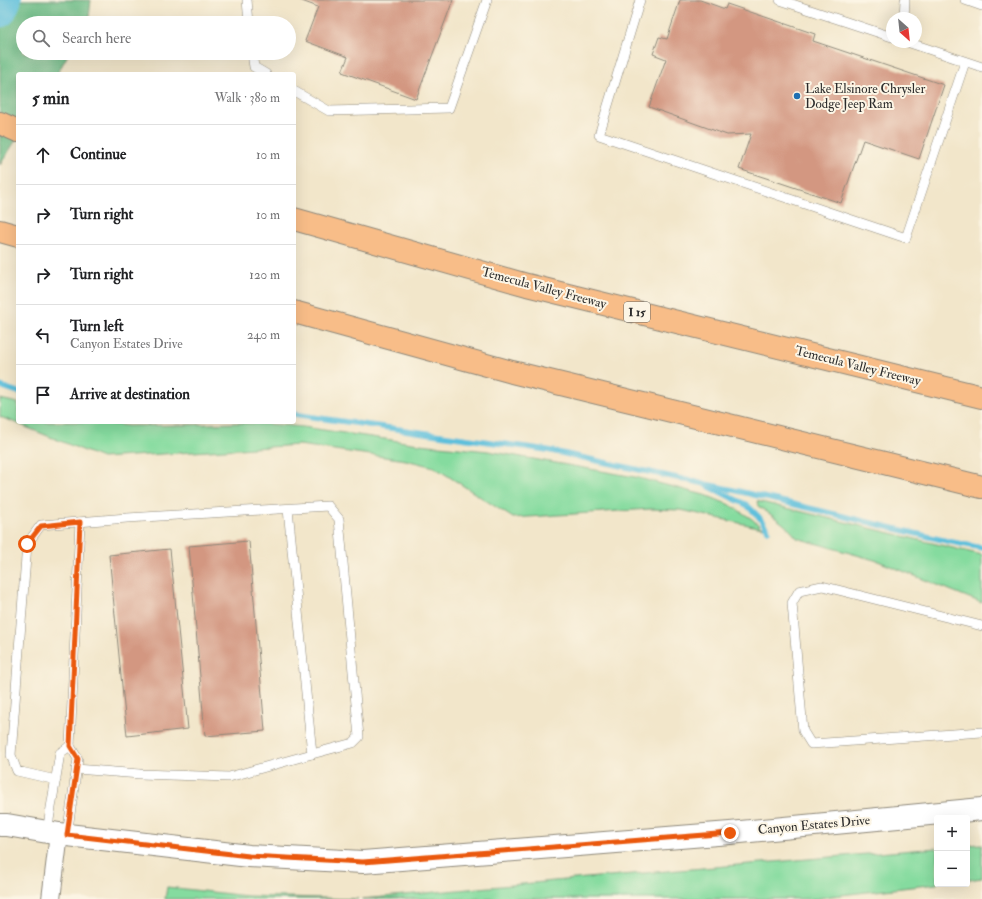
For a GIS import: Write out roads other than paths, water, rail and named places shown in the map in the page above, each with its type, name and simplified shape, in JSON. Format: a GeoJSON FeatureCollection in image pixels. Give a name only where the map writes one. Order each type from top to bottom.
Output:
{"type":"FeatureCollection","features":[{"type":"Feature","properties":{"kind":"highway"},"geometry":{"type":"LineString","coordinates":[[0,123],[16,130]]}},
{"type":"Feature","properties":{"kind":"highway"},"geometry":{"type":"LineString","coordinates":[[0,135],[16,139]]}},
{"type":"Feature","properties":{"kind":"highway","name":"Temecula Valley Freeway"},"geometry":{"type":"LineString","coordinates":[[296,220],[527,285],[982,397]]}},
{"type":"Feature","properties":{"kind":"highway"},"geometry":{"type":"LineString","coordinates":[[0,231],[16,235]]}},
{"type":"Feature","properties":{"kind":"highway"},"geometry":{"type":"LineString","coordinates":[[296,313],[512,372],[982,487]]}},
{"type":"Feature","properties":{"kind":"street","name":"Canyon Estates Drive"},"geometry":{"type":"LineString","coordinates":[[0,825],[58,834],[249,856],[363,862],[730,833],[982,809]]}},
{"type":"Feature","properties":{"kind":"street"},"geometry":{"type":"LineString","coordinates":[[51,899],[58,834]]}},
{"type":"Feature","properties":{"kind":"lane"},"geometry":{"type":"LineString","coordinates":[[247,0],[248,16]]}},
{"type":"Feature","properties":{"kind":"lane"},"geometry":{"type":"LineString","coordinates":[[296,92],[329,111],[449,108],[487,0]]}},
{"type":"Feature","properties":{"kind":"lane"},"geometry":{"type":"LineString","coordinates":[[640,0],[599,135],[906,238],[965,62]]}},
{"type":"Feature","properties":{"kind":"lane"},"geometry":{"type":"LineString","coordinates":[[905,12],[906,0]]}},
{"type":"Feature","properties":{"kind":"lane"},"geometry":{"type":"LineString","coordinates":[[965,0],[982,6]]}},
{"type":"Feature","properties":{"kind":"lane"},"geometry":{"type":"LineString","coordinates":[[785,1],[886,35]]}},
{"type":"Feature","properties":{"kind":"lane"},"geometry":{"type":"LineString","coordinates":[[922,47],[982,67]]}},
{"type":"Feature","properties":{"kind":"lane"},"geometry":{"type":"LineString","coordinates":[[253,60],[254,67],[263,72]]}},
{"type":"Feature","properties":{"kind":"lane"},"geometry":{"type":"LineString","coordinates":[[56,780],[18,771],[11,755],[27,544],[41,526],[127,518],[328,506],[339,519],[360,737],[354,743],[229,777],[140,774],[76,769]]}},
{"type":"Feature","properties":{"kind":"lane"},"geometry":{"type":"LineString","coordinates":[[288,509],[312,754]]}},
{"type":"Feature","properties":{"kind":"lane"},"geometry":{"type":"LineString","coordinates":[[58,834],[78,759],[70,746],[80,522]]}},
{"type":"Feature","properties":{"kind":"lane"},"geometry":{"type":"LineString","coordinates":[[982,626],[822,586],[799,592],[792,603],[803,731],[811,744],[982,732]]}},
{"type":"Feature","properties":{"kind":"lane"},"geometry":{"type":"LineString","coordinates":[[58,834],[56,780],[60,753],[70,746]]}},
{"type":"Feature","properties":{"kind":"waterway"},"geometry":{"type":"LineString","coordinates":[[0,11],[5,0]]}},
{"type":"Feature","properties":{"kind":"waterway"},"geometry":{"type":"LineString","coordinates":[[0,386],[16,391]]}},
{"type":"Feature","properties":{"kind":"waterway"},"geometry":{"type":"LineString","coordinates":[[296,414],[547,450],[738,491],[982,548]]}},
{"type":"Feature","properties":{"kind":"waterway"},"geometry":{"type":"LineString","coordinates":[[710,487],[747,505],[759,517],[768,530]]}},
{"type":"Feature","properties":{"kind":"place","name":"Lake Elsinore Chrysler Dodge Jeep Ram"},"geometry":{"type":"Point","coordinates":[797,96]}}]}
